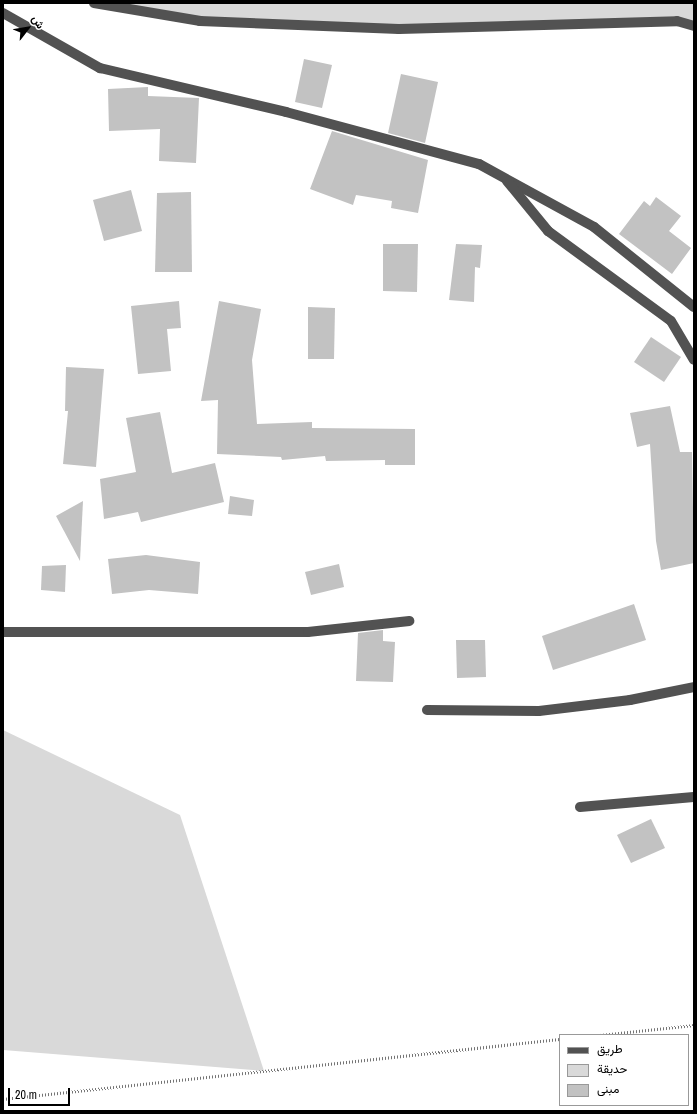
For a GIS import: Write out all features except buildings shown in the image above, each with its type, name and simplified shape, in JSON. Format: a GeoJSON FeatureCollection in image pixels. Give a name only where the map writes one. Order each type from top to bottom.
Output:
{"type":"FeatureCollection","features":[{"type":"Feature","properties":{"kind":"street"},"geometry":{"type":"LineString","coordinates":[[94,3],[200,21],[399,29],[677,21],[694,26]]}},
{"type":"Feature","properties":{"kind":"street"},"geometry":{"type":"LineString","coordinates":[[3,13],[100,68],[286,112],[472,162],[503,177],[594,227],[694,307]]}},
{"type":"Feature","properties":{"kind":"street"},"geometry":{"type":"LineString","coordinates":[[503,177],[548,231],[671,321],[694,360]]}},
{"type":"Feature","properties":{"kind":"street"},"geometry":{"type":"LineString","coordinates":[[3,632],[308,632],[409,621]]}},
{"type":"Feature","properties":{"kind":"street"},"geometry":{"type":"LineString","coordinates":[[427,710],[539,711],[630,700],[694,687]]}},
{"type":"Feature","properties":{"kind":"street"},"geometry":{"type":"LineString","coordinates":[[580,807],[694,797]]}},
{"type":"Feature","properties":{"kind":"path"},"geometry":{"type":"LineString","coordinates":[[609,1034],[694,1025]]}},
{"type":"Feature","properties":{"kind":"path"},"geometry":{"type":"LineString","coordinates":[[3,1099],[559,1039]]}},
{"type":"Feature","properties":{"kind":"green space"},"geometry":{"type":"Polygon","coordinates":[[[94,3],[694,3],[694,24],[399,29],[200,21],[94,3]]]}},
{"type":"Feature","properties":{"kind":"green space"},"geometry":{"type":"Polygon","coordinates":[[[3,730],[180,815],[264,1071],[3,1050],[3,730]]]}}]}
